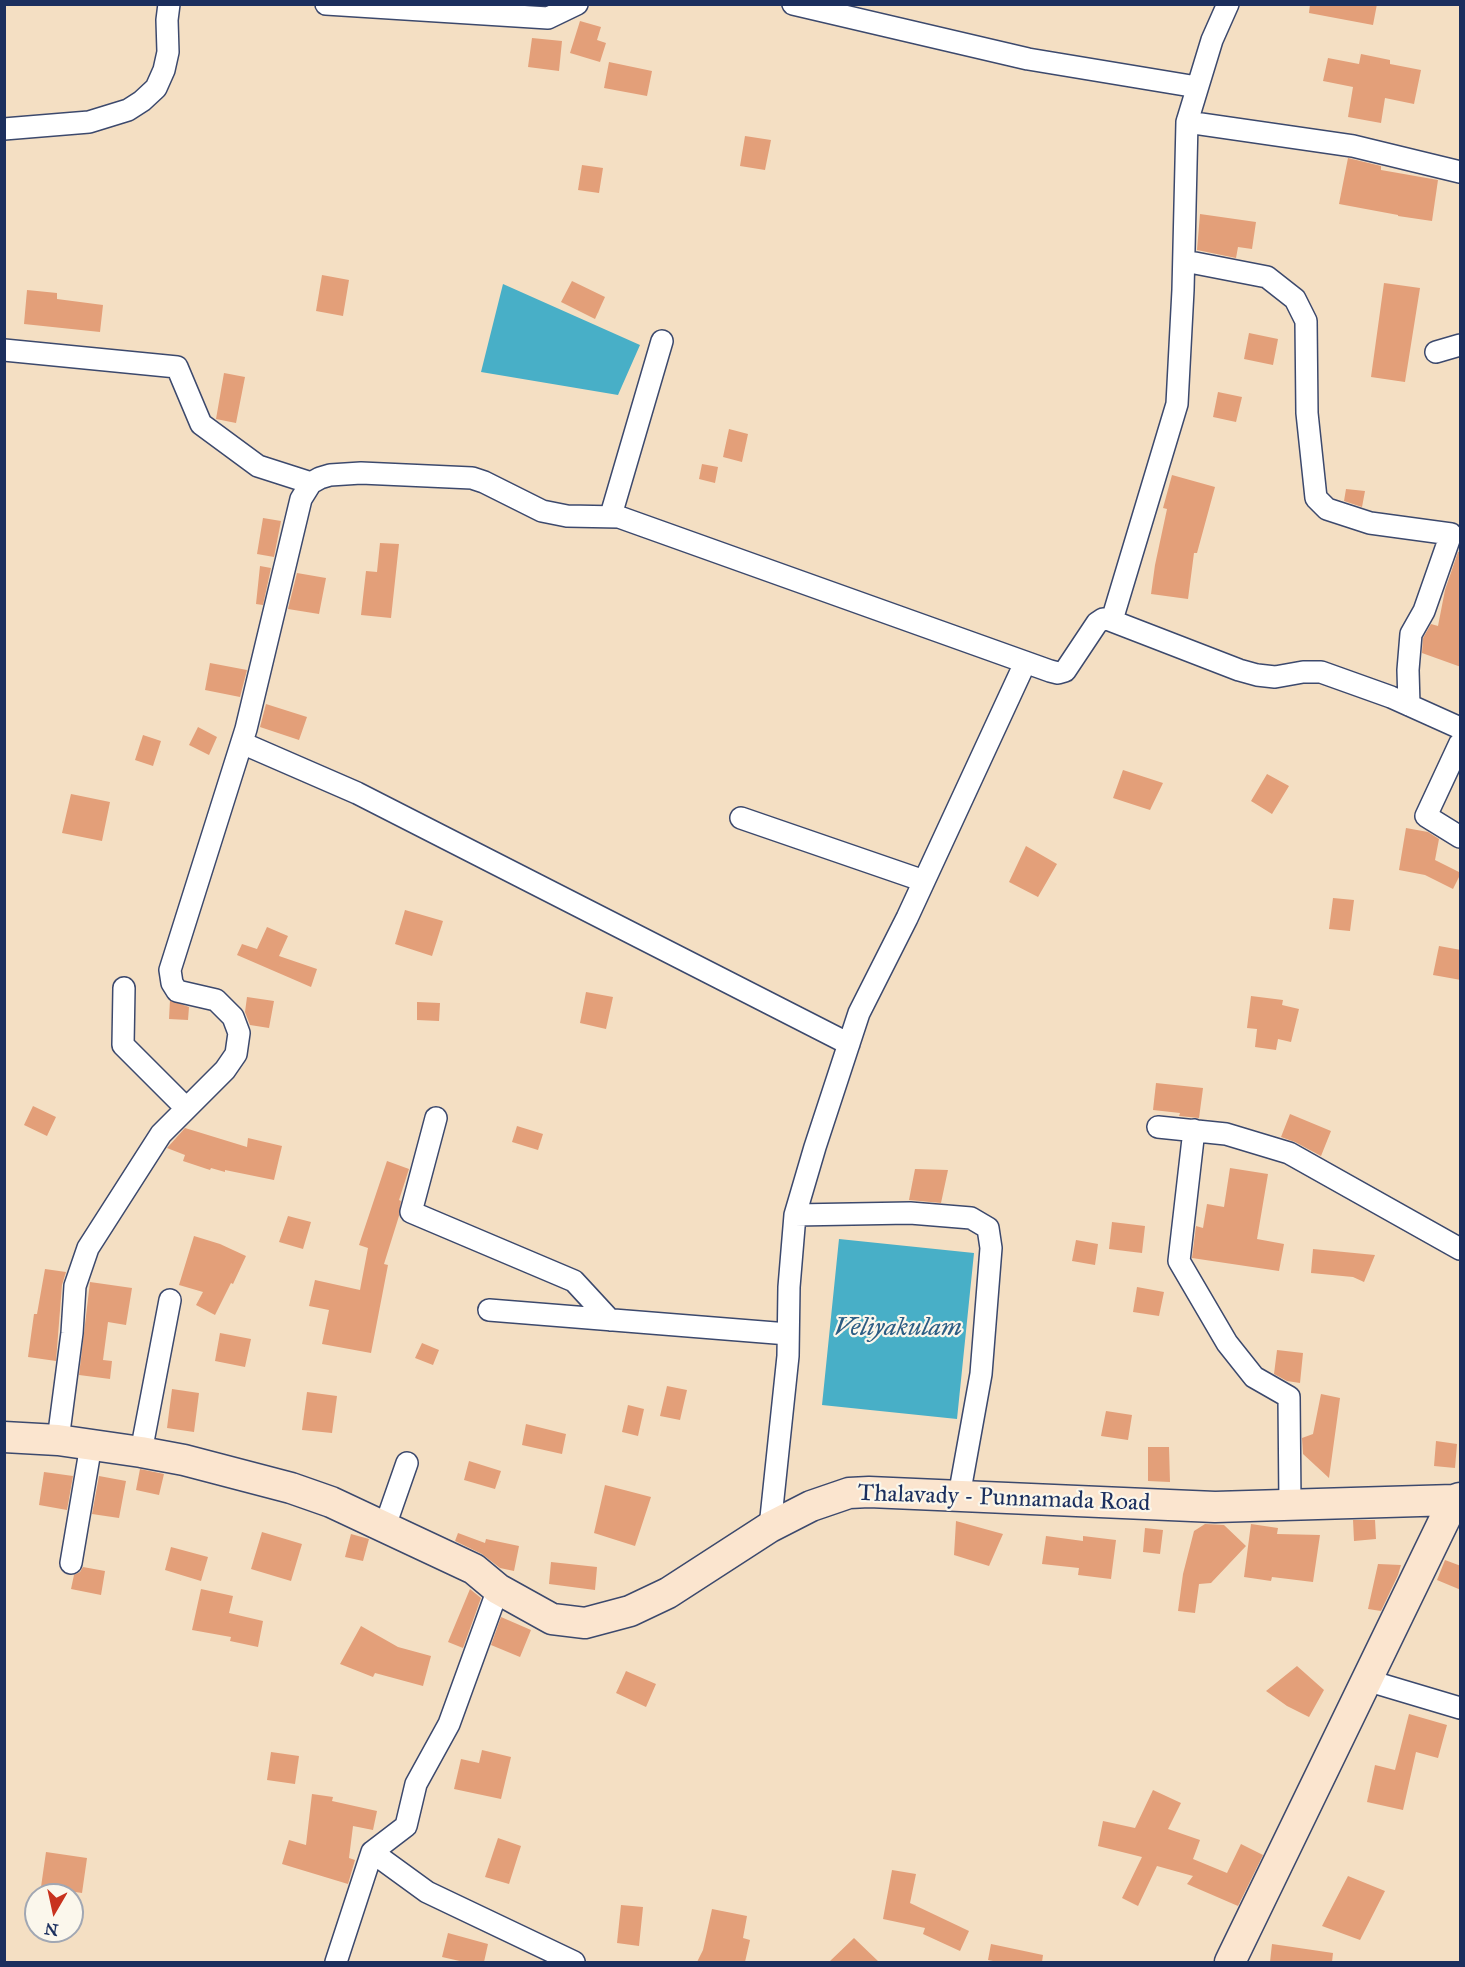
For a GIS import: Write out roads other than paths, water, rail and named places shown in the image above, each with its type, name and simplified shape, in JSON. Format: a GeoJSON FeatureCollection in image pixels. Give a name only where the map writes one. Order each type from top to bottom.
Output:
{"type":"FeatureCollection","features":[{"type":"Feature","properties":{"kind":"main road","name":"Thalavady - Punnamada Road"},"geometry":{"type":"LineString","coordinates":[[4,1437],[58,1440],[141,1452],[184,1460],[291,1488],[331,1502],[474,1569],[498,1589],[552,1619],[585,1623],[630,1611],[668,1593],[770,1527],[811,1506],[849,1493],[1215,1507],[1458,1493]]}},
{"type":"Feature","properties":{"kind":"main road"},"geometry":{"type":"LineString","coordinates":[[1230,1962],[1458,1493]]}},
{"type":"Feature","properties":{"kind":"street"},"geometry":{"type":"LineString","coordinates":[[4,129],[89,122],[128,110],[142,101],[156,88],[164,70],[168,52],[169,4]]}},
{"type":"Feature","properties":{"kind":"street"},"geometry":{"type":"LineString","coordinates":[[326,4],[514,10],[549,18],[577,4]]}},
{"type":"Feature","properties":{"kind":"street"},"geometry":{"type":"LineString","coordinates":[[793,4],[1028,59],[1197,87]]}},
{"type":"Feature","properties":{"kind":"street"},"geometry":{"type":"LineString","coordinates":[[1112,620],[1177,404],[1188,122],[1212,40],[1228,4]]}},
{"type":"Feature","properties":{"kind":"street"},"geometry":{"type":"LineString","coordinates":[[1188,122],[1353,146],[1461,172]]}},
{"type":"Feature","properties":{"kind":"street"},"geometry":{"type":"LineString","coordinates":[[1184,263],[1195,263],[1267,277],[1295,299],[1306,321],[1306,413],[1316,498],[1327,509],[1371,523],[1456,536],[1424,611],[1411,634],[1407,670],[1409,705]]}},
{"type":"Feature","properties":{"kind":"street"},"geometry":{"type":"LineString","coordinates":[[611,515],[662,341]]}},
{"type":"Feature","properties":{"kind":"street"},"geometry":{"type":"LineString","coordinates":[[1436,352],[1461,345]]}},
{"type":"Feature","properties":{"kind":"street"},"geometry":{"type":"LineString","coordinates":[[4,350],[177,368],[201,424],[258,466],[311,483]]}},
{"type":"Feature","properties":{"kind":"street"},"geometry":{"type":"LineString","coordinates":[[58,1440],[72,1333],[75,1286],[88,1248],[161,1134],[231,1062],[238,1042],[237,1024],[222,1004],[216,1000],[177,991],[172,983],[170,970],[242,743],[301,499],[311,483],[330,475],[361,473],[472,478],[542,511],[578,517],[611,515],[626,519],[757,568],[1054,672],[1065,671],[1096,623],[1103,619],[1112,620],[1239,670],[1275,677],[1303,672],[1321,672],[1409,705],[1461,728]]}},
{"type":"Feature","properties":{"kind":"street"},"geometry":{"type":"LineString","coordinates":[[770,1527],[788,1356],[795,1215],[860,1013],[1025,663]]}},
{"type":"Feature","properties":{"kind":"street"},"geometry":{"type":"LineString","coordinates":[[242,743],[357,793],[849,1044]]}},
{"type":"Feature","properties":{"kind":"street"},"geometry":{"type":"LineString","coordinates":[[1461,743],[1426,816],[1461,837]]}},
{"type":"Feature","properties":{"kind":"street"},"geometry":{"type":"LineString","coordinates":[[741,818],[924,880]]}},
{"type":"Feature","properties":{"kind":"street"},"geometry":{"type":"LineString","coordinates":[[124,988],[123,1044],[186,1108]]}},
{"type":"Feature","properties":{"kind":"street"},"geometry":{"type":"LineString","coordinates":[[436,1118],[411,1212],[574,1281],[610,1320]]}},
{"type":"Feature","properties":{"kind":"street"},"geometry":{"type":"LineString","coordinates":[[1158,1127],[1226,1134],[1289,1153],[1461,1249]]}},
{"type":"Feature","properties":{"kind":"street"},"geometry":{"type":"LineString","coordinates":[[1194,1130],[1179,1261],[1227,1343],[1254,1377],[1289,1397],[1290,1504]]}},
{"type":"Feature","properties":{"kind":"street"},"geometry":{"type":"LineString","coordinates":[[795,1215],[910,1213],[971,1218],[987,1228],[991,1248],[981,1374],[959,1496]]}},
{"type":"Feature","properties":{"kind":"street"},"geometry":{"type":"LineString","coordinates":[[141,1452],[170,1300]]}},
{"type":"Feature","properties":{"kind":"street"},"geometry":{"type":"LineString","coordinates":[[489,1310],[788,1334]]}},
{"type":"Feature","properties":{"kind":"street"},"geometry":{"type":"LineString","coordinates":[[71,1563],[91,1445]]}},
{"type":"Feature","properties":{"kind":"street"},"geometry":{"type":"LineString","coordinates":[[385,1526],[407,1464]]}},
{"type":"Feature","properties":{"kind":"street"},"geometry":{"type":"LineString","coordinates":[[336,1962],[372,1852],[406,1826],[416,1784],[449,1724],[498,1589]]}},
{"type":"Feature","properties":{"kind":"street"},"geometry":{"type":"LineString","coordinates":[[1366,1680],[1461,1708]]}},
{"type":"Feature","properties":{"kind":"street"},"geometry":{"type":"LineString","coordinates":[[372,1852],[426,1892],[574,1962]]}},
{"type":"Feature","properties":{"kind":"water"},"geometry":{"type":"Polygon","coordinates":[[[503,284],[640,345],[618,395],[481,372],[503,284]]]}},
{"type":"Feature","properties":{"kind":"water","name":"Veliyakulam"},"geometry":{"type":"Polygon","coordinates":[[[839,1239],[974,1253],[957,1419],[822,1405],[839,1239]]]}}]}
